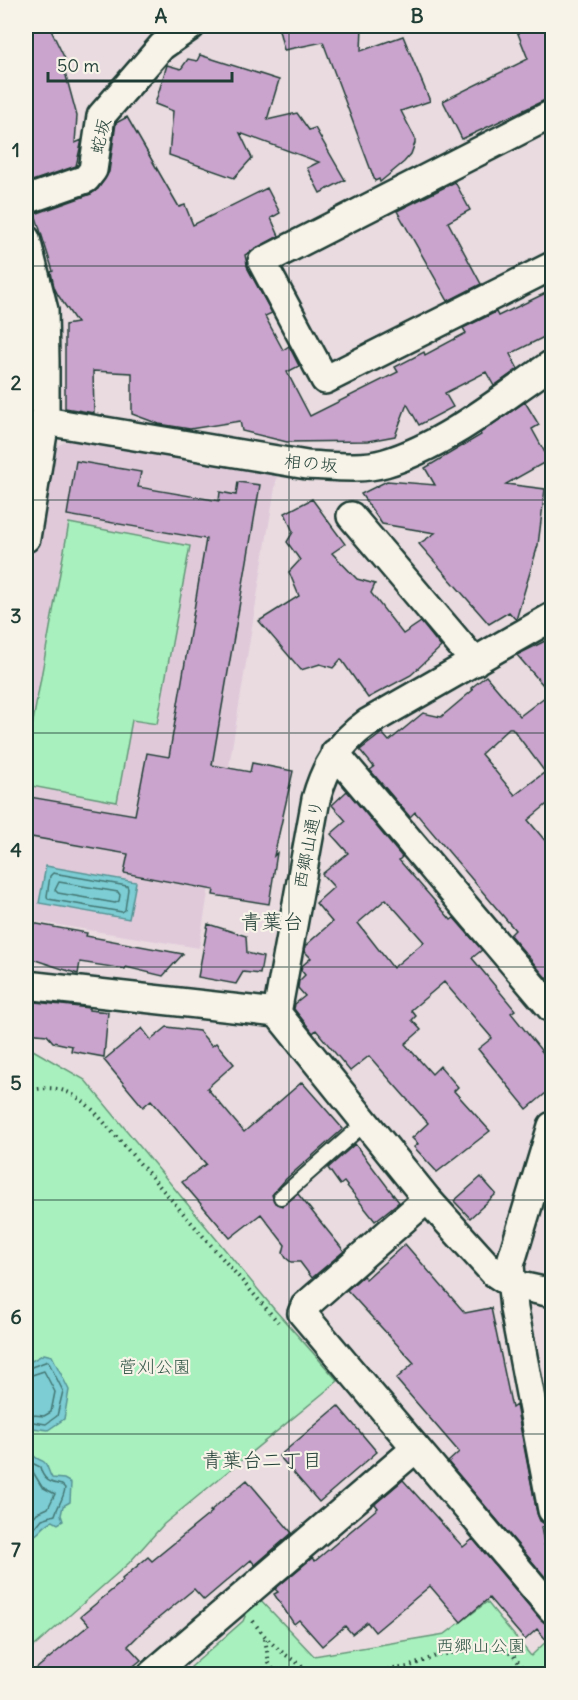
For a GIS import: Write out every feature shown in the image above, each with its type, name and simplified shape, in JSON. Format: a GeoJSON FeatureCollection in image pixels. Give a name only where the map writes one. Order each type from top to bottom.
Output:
{"type":"FeatureCollection","features":[{"type":"Feature","properties":{"kind":"street","name":"蛇坂"},"geometry":{"type":"LineString","coordinates":[[26,200],[86,179],[93,170],[101,116],[162,46],[191,26]]}},
{"type":"Feature","properties":{"kind":"street"},"geometry":{"type":"LineString","coordinates":[[552,114],[262,262],[325,380],[552,266]]}},
{"type":"Feature","properties":{"kind":"street"},"geometry":{"type":"LineString","coordinates":[[26,239],[45,421],[31,478],[26,538]]}},
{"type":"Feature","properties":{"kind":"street","name":"相の坂"},"geometry":{"type":"LineString","coordinates":[[45,421],[307,465],[346,466],[384,463],[436,442],[552,364]]}},
{"type":"Feature","properties":{"kind":"street"},"geometry":{"type":"LineString","coordinates":[[351,516],[475,662]]}},
{"type":"Feature","properties":{"kind":"street","name":"西郷山通り"},"geometry":{"type":"LineString","coordinates":[[277,1013],[316,799],[335,753],[355,731],[366,723],[552,616]]}},
{"type":"Feature","properties":{"kind":"street"},"geometry":{"type":"LineString","coordinates":[[335,753],[551,1008]]}},
{"type":"Feature","properties":{"kind":"street"},"geometry":{"type":"LineString","coordinates":[[26,985],[277,1013],[427,1198],[493,1272],[511,1284],[552,1293]]}},
{"type":"Feature","properties":{"kind":"street"},"geometry":{"type":"LineString","coordinates":[[552,1126],[510,1265],[511,1284],[534,1420],[552,1510]]}},
{"type":"Feature","properties":{"kind":"street"},"geometry":{"type":"LineString","coordinates":[[427,1198],[305,1306],[302,1313],[552,1609]]}},
{"type":"Feature","properties":{"kind":"street"},"geometry":{"type":"LineString","coordinates":[[153,1674],[415,1449]]}},
{"type":"Feature","properties":{"kind":"lane"},"geometry":{"type":"LineString","coordinates":[[281,1197],[366,1122]]}},
{"type":"Feature","properties":{"kind":"path"},"geometry":{"type":"LineString","coordinates":[[26,1091],[42,1087],[62,1089],[79,1098],[94,1111],[280,1324],[302,1313]]}},
{"type":"Feature","properties":{"kind":"path"},"geometry":{"type":"LineString","coordinates":[[238,1601],[265,1638],[278,1651],[315,1674]]}},
{"type":"Feature","properties":{"kind":"path"},"geometry":{"type":"LineString","coordinates":[[265,1638],[269,1663],[276,1674]]}},
{"type":"Feature","properties":{"kind":"path"},"geometry":{"type":"LineString","coordinates":[[358,1674],[408,1667],[436,1656],[487,1646],[501,1648],[513,1655],[527,1674]]}},
{"type":"Feature","properties":{"kind":"shaded area"},"geometry":{"type":"Polygon","coordinates":[[[78,435],[278,470],[199,948],[26,920],[26,594],[45,481],[55,447],[78,435]]]}},
{"type":"Feature","properties":{"kind":"green space"},"geometry":{"type":"Polygon","coordinates":[[[69,523],[190,546],[157,724],[132,720],[117,802],[26,785],[26,760],[69,523]]]}},
{"type":"Feature","properties":{"kind":"green space","name":"菅刈公園"},"geometry":{"type":"Polygon","coordinates":[[[26,1046],[85,1080],[274,1309],[338,1381],[164,1524],[129,1563],[36,1645],[26,1651],[26,1046]]]}},
{"type":"Feature","properties":{"kind":"green space","name":"西郷山公園"},"geometry":{"type":"Polygon","coordinates":[[[255,1594],[314,1656],[445,1634],[487,1602],[531,1656],[552,1636],[552,1674],[197,1674],[191,1667],[243,1621],[255,1594]]]}},
{"type":"Feature","properties":{"kind":"water"},"geometry":{"type":"Polygon","coordinates":[[[46,866],[136,882],[129,919],[39,903],[46,866]]]}},
{"type":"Feature","properties":{"kind":"water"},"geometry":{"type":"Polygon","coordinates":[[[44,1354],[52,1356],[69,1390],[64,1419],[48,1430],[33,1428],[26,1436],[26,1364],[44,1354]]]}},
{"type":"Feature","properties":{"kind":"water"},"geometry":{"type":"Polygon","coordinates":[[[28,1455],[33,1455],[44,1462],[52,1478],[64,1479],[71,1483],[70,1502],[63,1506],[61,1515],[63,1521],[58,1524],[53,1521],[49,1523],[30,1538],[26,1529],[28,1455]]]}},
{"type":"Feature","properties":{"kind":"building"},"geometry":{"type":"Polygon","coordinates":[[[26,26],[49,26],[65,59],[62,61],[77,116],[75,143],[82,140],[76,166],[26,183],[26,26]]]}},
{"type":"Feature","properties":{"kind":"building"},"geometry":{"type":"Polygon","coordinates":[[[278,26],[362,26],[361,51],[403,36],[430,101],[401,111],[415,138],[415,143],[411,154],[404,162],[380,182],[379,179],[375,181],[323,42],[284,50],[278,26]]]}},
{"type":"Feature","properties":{"kind":"building"},"geometry":{"type":"Polygon","coordinates":[[[515,26],[552,26],[552,98],[462,139],[443,101],[528,59],[515,26]]]}},
{"type":"Feature","properties":{"kind":"building"},"geometry":{"type":"Polygon","coordinates":[[[200,55],[279,80],[267,120],[297,113],[309,130],[315,128],[345,180],[320,193],[307,168],[319,162],[240,133],[252,158],[234,178],[169,155],[173,111],[155,104],[167,65],[181,69],[188,59],[197,61],[200,55]]]}},
{"type":"Feature","properties":{"kind":"building"},"geometry":{"type":"Polygon","coordinates":[[[127,117],[179,207],[185,205],[193,225],[267,188],[280,213],[271,218],[279,236],[245,255],[248,269],[272,313],[265,316],[283,350],[289,346],[299,366],[287,372],[310,416],[398,372],[395,367],[424,352],[425,355],[466,333],[463,328],[496,312],[498,316],[552,290],[552,333],[510,354],[518,369],[494,386],[486,372],[445,393],[453,407],[419,425],[407,404],[395,436],[368,441],[287,442],[242,431],[240,421],[190,429],[159,424],[132,414],[132,373],[93,371],[94,413],[65,408],[65,325],[77,323],[54,287],[51,272],[53,271],[35,214],[91,194],[98,189],[109,172],[116,123],[127,117]]]}},
{"type":"Feature","properties":{"kind":"building"},"geometry":{"type":"Polygon","coordinates":[[[455,182],[470,210],[448,222],[481,284],[448,301],[397,211],[455,182]]]}},
{"type":"Feature","properties":{"kind":"building"},"geometry":{"type":"Polygon","coordinates":[[[525,402],[539,425],[532,429],[549,460],[506,484],[545,489],[538,545],[516,620],[509,612],[489,624],[419,544],[435,533],[382,524],[361,494],[387,481],[435,485],[425,468],[481,435],[480,433],[525,402]]]}},
{"type":"Feature","properties":{"kind":"building"},"geometry":{"type":"Polygon","coordinates":[[[76,461],[141,472],[138,487],[219,501],[220,492],[236,495],[238,482],[260,485],[212,765],[250,772],[252,763],[293,771],[274,856],[277,853],[269,904],[213,895],[214,890],[124,873],[128,854],[26,836],[30,797],[135,815],[147,753],[169,757],[206,539],[67,515],[76,461]]]}},
{"type":"Feature","properties":{"kind":"building"},"geometry":{"type":"Polygon","coordinates":[[[312,499],[345,544],[332,553],[357,579],[375,584],[371,593],[403,634],[421,622],[441,647],[411,675],[368,698],[341,659],[333,668],[320,664],[301,670],[259,621],[299,596],[289,572],[300,560],[287,542],[293,532],[285,513],[312,499]]]}},
{"type":"Feature","properties":{"kind":"building"},"geometry":{"type":"Polygon","coordinates":[[[545,641],[552,649],[552,800],[528,820],[552,849],[552,985],[510,935],[515,930],[415,812],[410,817],[370,770],[374,767],[360,750],[382,733],[389,741],[423,713],[441,717],[486,676],[520,716],[550,693],[517,655],[545,641]],[[509,728],[481,754],[515,795],[545,772],[512,728],[509,728]]]}},
{"type":"Feature","properties":{"kind":"building"},"geometry":{"type":"Polygon","coordinates":[[[347,791],[402,857],[399,860],[451,920],[454,918],[482,950],[472,958],[515,1010],[511,1013],[552,1064],[552,1088],[527,1109],[478,1049],[492,1038],[444,982],[411,1010],[416,1016],[412,1020],[421,1030],[405,1044],[432,1074],[440,1066],[458,1087],[454,1091],[490,1131],[437,1172],[414,1147],[418,1144],[412,1138],[428,1123],[369,1056],[350,1071],[316,1030],[313,1033],[294,1009],[295,1004],[305,996],[298,988],[299,981],[305,975],[301,970],[302,966],[311,958],[304,951],[305,946],[332,922],[316,903],[334,887],[322,874],[348,853],[331,834],[346,821],[332,805],[347,791]],[[386,899],[358,923],[393,968],[424,942],[386,899]]]}},
{"type":"Feature","properties":{"kind":"building"},"geometry":{"type":"Polygon","coordinates":[[[26,922],[183,954],[163,976],[126,967],[125,969],[80,962],[78,974],[26,957],[26,922]]]}},
{"type":"Feature","properties":{"kind":"building"},"geometry":{"type":"Polygon","coordinates":[[[208,924],[246,936],[247,953],[263,957],[260,974],[243,972],[236,984],[198,977],[208,924]]]}},
{"type":"Feature","properties":{"kind":"building"},"geometry":{"type":"Polygon","coordinates":[[[26,1001],[108,1012],[104,1057],[71,1051],[72,1046],[53,1042],[47,1035],[26,1033],[26,1001]]]}},
{"type":"Feature","properties":{"kind":"building"},"geometry":{"type":"Polygon","coordinates":[[[167,1027],[199,1031],[212,1046],[216,1043],[234,1064],[207,1088],[244,1132],[302,1082],[343,1129],[286,1179],[272,1195],[275,1203],[282,1206],[298,1194],[344,1251],[312,1278],[300,1262],[291,1262],[286,1258],[283,1253],[285,1245],[261,1214],[230,1238],[182,1182],[206,1164],[151,1100],[143,1107],[104,1060],[142,1028],[151,1040],[167,1027]]]}},
{"type":"Feature","properties":{"kind":"building"},"geometry":{"type":"Polygon","coordinates":[[[355,1144],[399,1202],[375,1221],[344,1182],[340,1185],[328,1168],[355,1144]]]}},
{"type":"Feature","properties":{"kind":"building"},"geometry":{"type":"Polygon","coordinates":[[[481,1177],[496,1194],[470,1218],[454,1201],[481,1177]]]}},
{"type":"Feature","properties":{"kind":"building"},"geometry":{"type":"Polygon","coordinates":[[[405,1244],[465,1313],[491,1308],[512,1408],[516,1405],[537,1513],[540,1521],[546,1525],[552,1525],[541,1527],[552,1585],[448,1462],[459,1452],[396,1379],[414,1363],[347,1290],[363,1276],[366,1279],[405,1244]]]}},
{"type":"Feature","properties":{"kind":"building"},"geometry":{"type":"Polygon","coordinates":[[[338,1406],[377,1452],[319,1502],[279,1456],[338,1406]]]}},
{"type":"Feature","properties":{"kind":"building"},"geometry":{"type":"Polygon","coordinates":[[[247,1480],[292,1533],[255,1565],[251,1560],[204,1600],[194,1589],[144,1630],[128,1646],[141,1660],[124,1674],[30,1674],[89,1625],[81,1616],[123,1581],[122,1579],[148,1557],[152,1561],[247,1480]]]}},
{"type":"Feature","properties":{"kind":"building"},"geometry":{"type":"Polygon","coordinates":[[[403,1480],[463,1547],[473,1539],[540,1619],[546,1624],[552,1624],[552,1647],[537,1629],[525,1640],[489,1598],[461,1622],[430,1586],[375,1632],[367,1622],[352,1634],[345,1626],[322,1646],[299,1620],[294,1624],[274,1594],[278,1592],[275,1589],[312,1558],[315,1561],[378,1508],[375,1504],[403,1480]]]}},
{"type":"Feature","properties":{"kind":"district","name":"青葉台"},"geometry":{"type":"Point","coordinates":[272,921]}},
{"type":"Feature","properties":{"kind":"district","name":"青葉台二丁目"},"geometry":{"type":"Point","coordinates":[262,1459]}}]}
